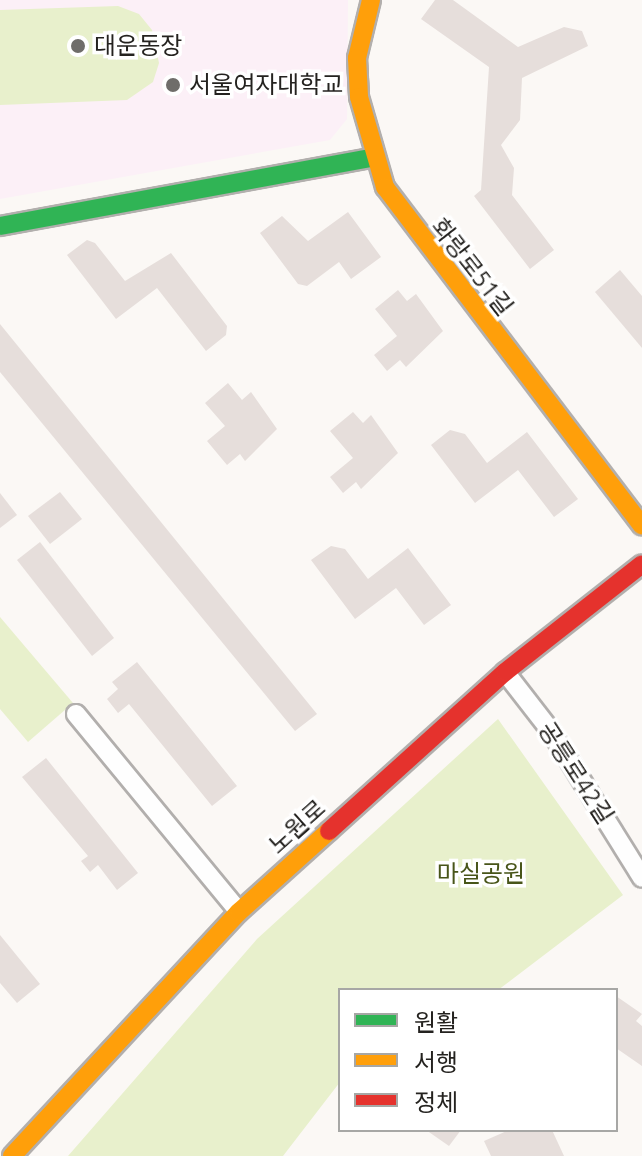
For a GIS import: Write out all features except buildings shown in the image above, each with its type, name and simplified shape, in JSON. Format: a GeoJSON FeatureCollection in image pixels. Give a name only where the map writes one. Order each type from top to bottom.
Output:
{"type":"FeatureCollection","features":[{"type":"Feature","properties":{"kind":"street","name":"화랑로51길"},"geometry":{"type":"LineString","coordinates":[[371,0],[357,58],[372,158],[412,227],[642,526]]}},
{"type":"Feature","properties":{"kind":"street"},"geometry":{"type":"LineString","coordinates":[[0,226],[372,158]]}},
{"type":"Feature","properties":{"kind":"street","name":"노원로"},"geometry":{"type":"LineString","coordinates":[[12,1156],[239,912],[505,672],[642,564]]}},
{"type":"Feature","properties":{"kind":"street","name":"공릉로42길"},"geometry":{"type":"LineString","coordinates":[[505,672],[550,730],[642,878]]}},
{"type":"Feature","properties":{"kind":"street"},"geometry":{"type":"LineString","coordinates":[[76,714],[239,912]]}},
{"type":"Feature","properties":{"kind":"shaded area","name":"서울여자대학교"},"geometry":{"type":"Polygon","coordinates":[[[0,0],[348,0],[347,119],[330,140],[0,199],[0,0]]]}},
{"type":"Feature","properties":{"kind":"green space","name":"대운동장"},"geometry":{"type":"Polygon","coordinates":[[[118,6],[139,14],[152,30],[159,63],[153,82],[127,100],[0,105],[0,10],[118,6]]]}},
{"type":"Feature","properties":{"kind":"green space"},"geometry":{"type":"Polygon","coordinates":[[[0,617],[73,703],[28,742],[0,709],[0,617]]]}},
{"type":"Feature","properties":{"kind":"green space","name":"마실공원"},"geometry":{"type":"Polygon","coordinates":[[[498,719],[623,895],[501,988],[338,988],[338,1085],[283,1156],[68,1156],[257,939],[498,719]]]}},
{"type":"Feature","properties":{"kind":"traffic: fast"},"geometry":{"type":"LineString","coordinates":[[0,226],[372,158]]}},
{"type":"Feature","properties":{"kind":"traffic: slow"},"geometry":{"type":"LineString","coordinates":[[371,0],[357,58],[359,97],[385,187],[642,526]]}},
{"type":"Feature","properties":{"kind":"traffic: slow"},"geometry":{"type":"LineString","coordinates":[[12,1156],[239,912],[329,831]]}},
{"type":"Feature","properties":{"kind":"traffic: jam"},"geometry":{"type":"LineString","coordinates":[[329,831],[505,672],[642,564]]}},
{"type":"Feature","properties":{"kind":"place","name":"대운동장"},"geometry":{"type":"Point","coordinates":[78,46]}},
{"type":"Feature","properties":{"kind":"place","name":"서울여자대학교"},"geometry":{"type":"Point","coordinates":[173,85]}}]}
